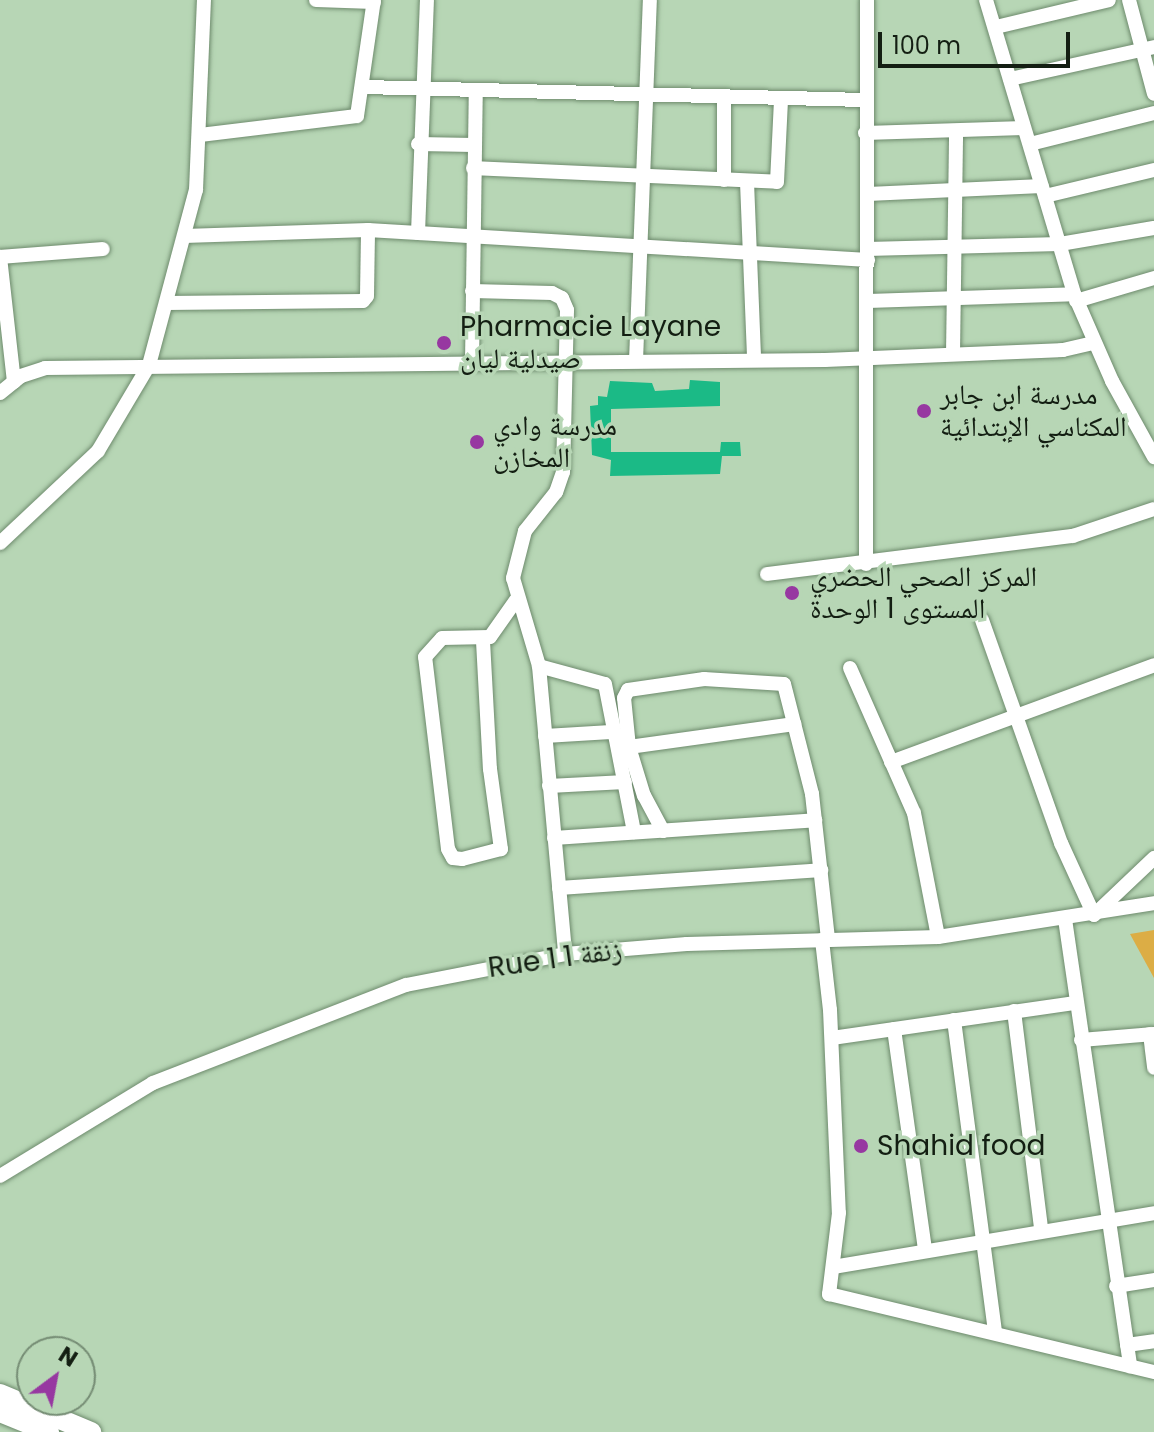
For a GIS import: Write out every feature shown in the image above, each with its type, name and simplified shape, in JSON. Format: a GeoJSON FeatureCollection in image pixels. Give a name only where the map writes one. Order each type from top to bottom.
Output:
{"type":"FeatureCollection","features":[{"type":"Feature","properties":{"kind":"highway"},"geometry":{"type":"LineString","coordinates":[[0,1394],[91,1432]]}},
{"type":"Feature","properties":{"kind":"highway"},"geometry":{"type":"LineString","coordinates":[[0,1412],[49,1432]]}},
{"type":"Feature","properties":{"kind":"street"},"geometry":{"type":"LineString","coordinates":[[0,543],[98,451],[149,365],[196,190],[204,0]]}},
{"type":"Feature","properties":{"kind":"street"},"geometry":{"type":"LineString","coordinates":[[200,135],[357,116],[364,87],[374,1],[316,0]]}},
{"type":"Feature","properties":{"kind":"street"},"geometry":{"type":"LineString","coordinates":[[418,233],[418,144],[427,0]]}},
{"type":"Feature","properties":{"kind":"street"},"geometry":{"type":"LineString","coordinates":[[636,361],[650,0]]}},
{"type":"Feature","properties":{"kind":"street"},"geometry":{"type":"LineString","coordinates":[[866,564],[869,358],[865,133],[867,0]]}},
{"type":"Feature","properties":{"kind":"street"},"geometry":{"type":"LineString","coordinates":[[986,0],[1075,298],[1093,343],[1154,457]]}},
{"type":"Feature","properties":{"kind":"street"},"geometry":{"type":"LineString","coordinates":[[996,27],[1109,0]]}},
{"type":"Feature","properties":{"kind":"street"},"geometry":{"type":"LineString","coordinates":[[1129,0],[1148,48],[1154,94]]}},
{"type":"Feature","properties":{"kind":"street"},"geometry":{"type":"LineString","coordinates":[[1010,79],[1148,48]]}},
{"type":"Feature","properties":{"kind":"street"},"geometry":{"type":"LineString","coordinates":[[364,87],[645,94],[781,101],[865,100]]}},
{"type":"Feature","properties":{"kind":"street"},"geometry":{"type":"LineString","coordinates":[[472,363],[476,90]]}},
{"type":"Feature","properties":{"kind":"street"},"geometry":{"type":"LineString","coordinates":[[724,98],[724,180]]}},
{"type":"Feature","properties":{"kind":"street"},"geometry":{"type":"LineString","coordinates":[[473,168],[777,182],[781,101]]}},
{"type":"Feature","properties":{"kind":"street"},"geometry":{"type":"LineString","coordinates":[[1030,144],[1154,113]]}},
{"type":"Feature","properties":{"kind":"street"},"geometry":{"type":"LineString","coordinates":[[865,133],[1024,128]]}},
{"type":"Feature","properties":{"kind":"street"},"geometry":{"type":"LineString","coordinates":[[953,354],[956,131]]}},
{"type":"Feature","properties":{"kind":"street"},"geometry":{"type":"LineString","coordinates":[[418,144],[474,145]]}},
{"type":"Feature","properties":{"kind":"street"},"geometry":{"type":"LineString","coordinates":[[868,194],[1044,191],[1154,170]]}},
{"type":"Feature","properties":{"kind":"street"},"geometry":{"type":"LineString","coordinates":[[747,182],[754,360]]}},
{"type":"Feature","properties":{"kind":"street"},"geometry":{"type":"LineString","coordinates":[[184,236],[368,230],[748,255],[868,254],[1060,244],[1154,228]]}},
{"type":"Feature","properties":{"kind":"street"},"geometry":{"type":"LineString","coordinates":[[166,303],[363,301],[367,296],[368,230]]}},
{"type":"Feature","properties":{"kind":"street"},"geometry":{"type":"LineString","coordinates":[[14,382],[0,257],[103,249]]}},
{"type":"Feature","properties":{"kind":"street"},"geometry":{"type":"LineString","coordinates":[[868,301],[1075,298],[1154,278]]}},
{"type":"Feature","properties":{"kind":"street"},"geometry":{"type":"LineString","coordinates":[[472,291],[552,293],[562,298],[567,310],[563,472],[556,492],[522,541],[514,563],[516,600],[539,666],[565,954]]}},
{"type":"Feature","properties":{"kind":"street"},"geometry":{"type":"LineString","coordinates":[[0,393],[14,382],[45,368],[869,358],[1063,350],[1093,343]]}},
{"type":"Feature","properties":{"kind":"street"},"geometry":{"type":"LineString","coordinates":[[767,574],[1073,536],[1154,509]]}},
{"type":"Feature","properties":{"kind":"street"},"geometry":{"type":"LineString","coordinates":[[483,641],[442,638],[425,657],[448,849],[462,859],[501,849],[488,745],[483,641],[516,600]]}},
{"type":"Feature","properties":{"kind":"street"},"geometry":{"type":"LineString","coordinates":[[982,620],[1019,714],[1061,843],[1094,915],[1154,858]]}},
{"type":"Feature","properties":{"kind":"street"},"geometry":{"type":"LineString","coordinates":[[891,762],[1154,665]]}},
{"type":"Feature","properties":{"kind":"street"},"geometry":{"type":"LineString","coordinates":[[539,666],[605,684],[611,732],[625,782],[634,832]]}},
{"type":"Feature","properties":{"kind":"street"},"geometry":{"type":"LineString","coordinates":[[850,668],[914,813],[938,937]]}},
{"type":"Feature","properties":{"kind":"street"},"geometry":{"type":"LineString","coordinates":[[663,831],[644,796],[629,747],[624,698],[636,687],[704,679],[784,684],[815,820],[821,870],[839,1213],[827,1290],[839,1300],[995,1333],[1154,1372]]}},
{"type":"Feature","properties":{"kind":"street"},"geometry":{"type":"LineString","coordinates":[[629,747],[794,724]]}},
{"type":"Feature","properties":{"kind":"street"},"geometry":{"type":"LineString","coordinates":[[545,736],[611,732]]}},
{"type":"Feature","properties":{"kind":"street"},"geometry":{"type":"LineString","coordinates":[[549,786],[625,782]]}},
{"type":"Feature","properties":{"kind":"street"},"geometry":{"type":"LineString","coordinates":[[554,838],[815,820]]}},
{"type":"Feature","properties":{"kind":"street"},"geometry":{"type":"LineString","coordinates":[[559,888],[821,870]]}},
{"type":"Feature","properties":{"kind":"street","name":"Rue 1 زنقة 1"},"geometry":{"type":"LineString","coordinates":[[0,1176],[120,1100],[192,1065],[406,985],[565,954],[938,937],[1094,915],[1154,903]]}},
{"type":"Feature","properties":{"kind":"street"},"geometry":{"type":"LineString","coordinates":[[1065,919],[1106,1222],[1130,1366]]}},
{"type":"Feature","properties":{"kind":"street"},"geometry":{"type":"LineString","coordinates":[[832,1038],[1076,1003]]}},
{"type":"Feature","properties":{"kind":"street"},"geometry":{"type":"LineString","coordinates":[[1014,1011],[1041,1229]]}},
{"type":"Feature","properties":{"kind":"street"},"geometry":{"type":"LineString","coordinates":[[954,1020],[995,1333]]}},
{"type":"Feature","properties":{"kind":"street"},"geometry":{"type":"LineString","coordinates":[[894,1029],[925,1249]]}},
{"type":"Feature","properties":{"kind":"street"},"geometry":{"type":"LineString","coordinates":[[1081,1040],[1152,1034],[1154,1068]]}},
{"type":"Feature","properties":{"kind":"street"},"geometry":{"type":"LineString","coordinates":[[833,1267],[1041,1229],[1154,1213]]}},
{"type":"Feature","properties":{"kind":"street"},"geometry":{"type":"LineString","coordinates":[[1116,1286],[1154,1280]]}},
{"type":"Feature","properties":{"kind":"street"},"geometry":{"type":"LineString","coordinates":[[1127,1345],[1154,1341]]}},
{"type":"Feature","properties":{"kind":"shaded area"},"geometry":{"type":"Polygon","coordinates":[[[1154,930],[1154,978],[1130,934],[1154,930]]]}},
{"type":"Feature","properties":{"kind":"building"},"geometry":{"type":"Polygon","coordinates":[[[690,380],[720,382],[720,406],[611,409],[611,452],[720,452],[721,442],[740,442],[741,456],[722,456],[720,474],[610,476],[611,460],[592,455],[590,406],[598,405],[598,396],[607,397],[610,381],[652,383],[655,391],[689,389],[690,380]]]}},
{"type":"Feature","properties":{"kind":"place","name":"Pharmacie Layane صيدلية ليان"},"geometry":{"type":"Point","coordinates":[444,343]}},
{"type":"Feature","properties":{"kind":"place","name":"مدرسة ابن جابر المكناسي الإبتدائية"},"geometry":{"type":"Point","coordinates":[924,411]}},
{"type":"Feature","properties":{"kind":"place","name":"مدرسة وادي المخازن"},"geometry":{"type":"Point","coordinates":[477,442]}},
{"type":"Feature","properties":{"kind":"place","name":"المركز الصحي الحضري المستوى 1 الوحدة"},"geometry":{"type":"Point","coordinates":[792,593]}},
{"type":"Feature","properties":{"kind":"place","name":"Shahid food"},"geometry":{"type":"Point","coordinates":[861,1146]}}]}
